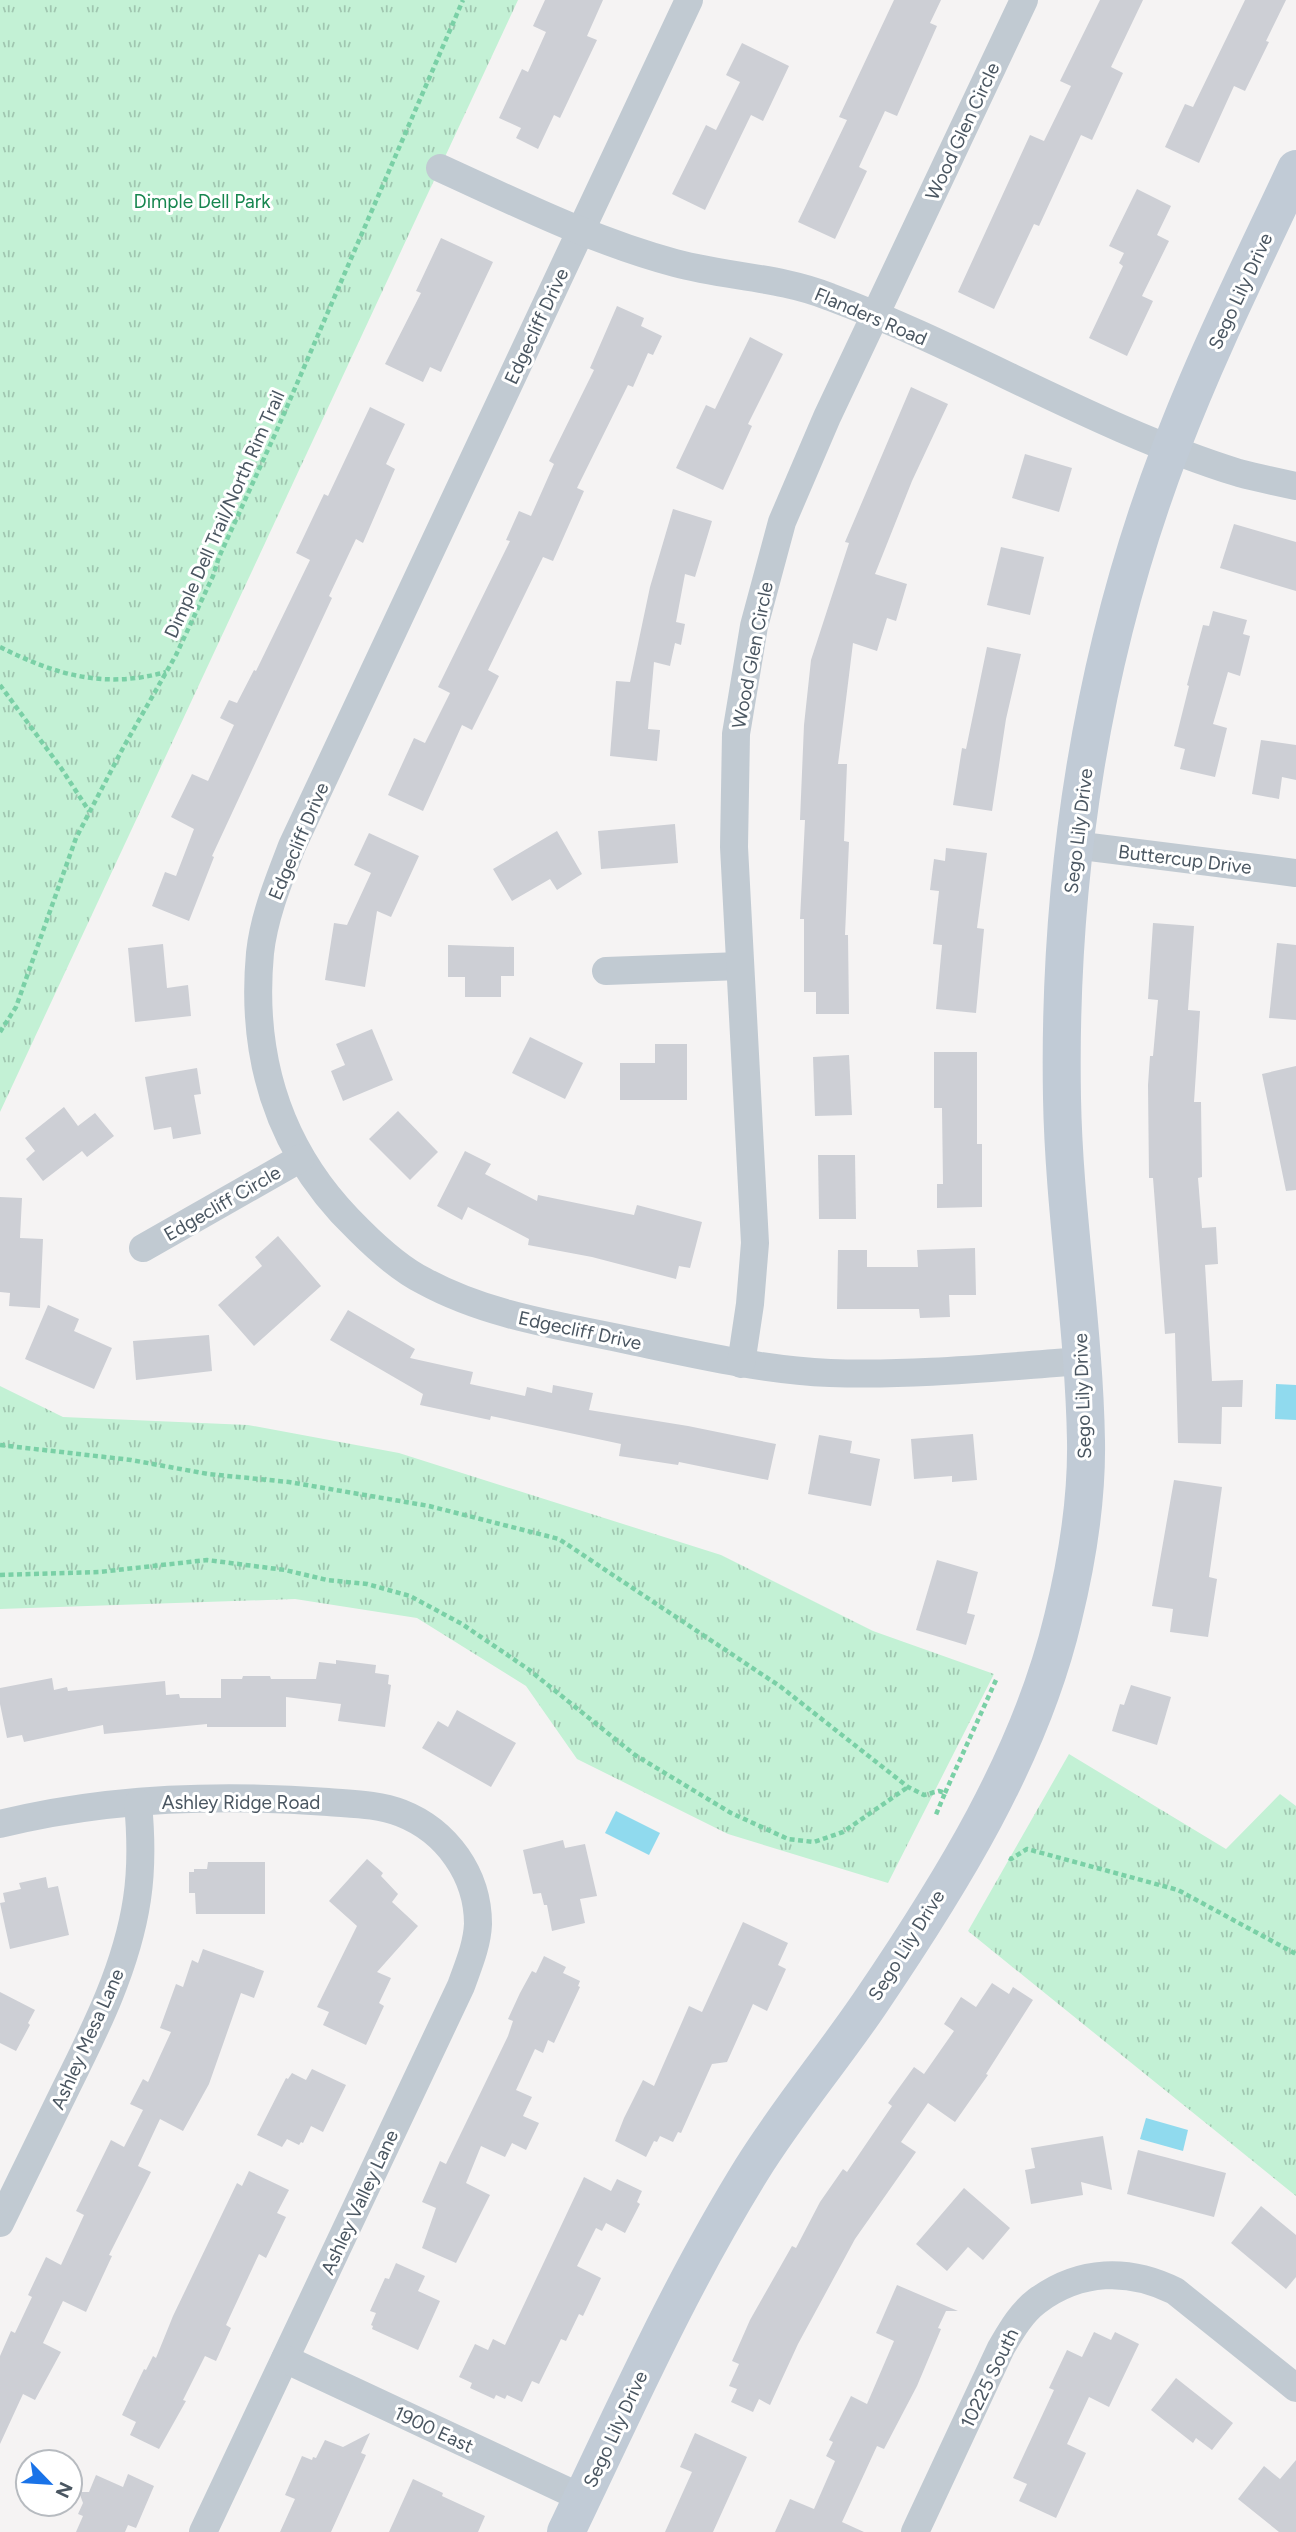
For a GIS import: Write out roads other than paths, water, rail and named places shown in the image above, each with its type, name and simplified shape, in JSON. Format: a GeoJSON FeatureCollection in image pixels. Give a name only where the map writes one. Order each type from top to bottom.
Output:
{"type":"FeatureCollection","features":[{"type":"Feature","properties":{"kind":"street","name":"Edgecliff Drive"},"geometry":{"type":"LineString","coordinates":[[690,0],[292,846],[273,897],[260,950],[258,1004],[262,1058],[277,1110],[301,1158],[335,1208],[377,1248],[421,1280],[468,1302],[517,1317],[741,1364],[827,1373],[910,1374],[1083,1361]]}},
{"type":"Feature","properties":{"kind":"street","name":"Wood Glen Circle"},"geometry":{"type":"LineString","coordinates":[[741,1364],[755,1243],[734,847],[736,734],[754,626],[782,522],[827,418],[1024,0]]}},
{"type":"Feature","properties":{"kind":"street","name":"Flanders Road"},"geometry":{"type":"LineString","coordinates":[[440,168],[581,231],[626,248],[678,264],[772,280],[829,296],[1126,430],[1240,472],[1296,486]]}},
{"type":"Feature","properties":{"kind":"street","name":"Sego Lily Drive"},"geometry":{"type":"LineString","coordinates":[[566,2532],[661,2329],[706,2245],[756,2163],[868,2006],[922,1922],[972,1838],[1009,1768],[1040,1697],[1063,1620],[1079,1536],[1086,1448],[1083,1361],[1070,1227],[1062,1098],[1064,971],[1074,845],[1088,743],[1110,643],[1171,447],[1227,317],[1296,169]]}},
{"type":"Feature","properties":{"kind":"street","name":"Buttercup Drive"},"geometry":{"type":"LineString","coordinates":[[1074,845],[1296,873]]}},
{"type":"Feature","properties":{"kind":"street"},"geometry":{"type":"LineString","coordinates":[[606,971],[740,966]]}},
{"type":"Feature","properties":{"kind":"street","name":"Edgecliff Circle"},"geometry":{"type":"LineString","coordinates":[[143,1248],[301,1158]]}},
{"type":"Feature","properties":{"kind":"street","name":"Ashley Ridge Road"},"geometry":{"type":"LineString","coordinates":[[0,1824],[34,1815],[138,1803],[198,1800],[301,1800],[375,1806],[401,1813],[425,1826],[446,1843],[462,1864]]}},
{"type":"Feature","properties":{"kind":"street","name":"Ashley Mesa Lane"},"geometry":{"type":"LineString","coordinates":[[0,2223],[88,2045],[109,1998],[125,1950],[137,1899],[142,1850],[138,1803]]}},
{"type":"Feature","properties":{"kind":"street","name":"Ashley Valley Lane"},"geometry":{"type":"LineString","coordinates":[[203,2532],[472,1956],[478,1925],[474,1894],[462,1864]]}},
{"type":"Feature","properties":{"kind":"street","name":"10225 South"},"geometry":{"type":"LineString","coordinates":[[915,2532],[1001,2348],[1016,2322],[1036,2301],[1060,2287],[1084,2278],[1110,2274],[1143,2278],[1175,2291],[1296,2388]]}},
{"type":"Feature","properties":{"kind":"street","name":"1900 East"},"geometry":{"type":"LineString","coordinates":[[285,2359],[582,2498]]}},
{"type":"Feature","properties":{"kind":"water"},"geometry":{"type":"Polygon","coordinates":[[[1276,1384],[1296,1385],[1296,1420],[1275,1419],[1276,1384]]]}},
{"type":"Feature","properties":{"kind":"water"},"geometry":{"type":"Polygon","coordinates":[[[616,1811],[660,1833],[649,1855],[605,1833],[616,1811]]]}},
{"type":"Feature","properties":{"kind":"water"},"geometry":{"type":"Polygon","coordinates":[[[1146,2118],[1188,2130],[1183,2151],[1140,2139],[1146,2118]]]}},
{"type":"Feature","properties":{"kind":"park label","name":"Dimple Dell Park"},"geometry":{"type":"Point","coordinates":[202,201]}}]}
